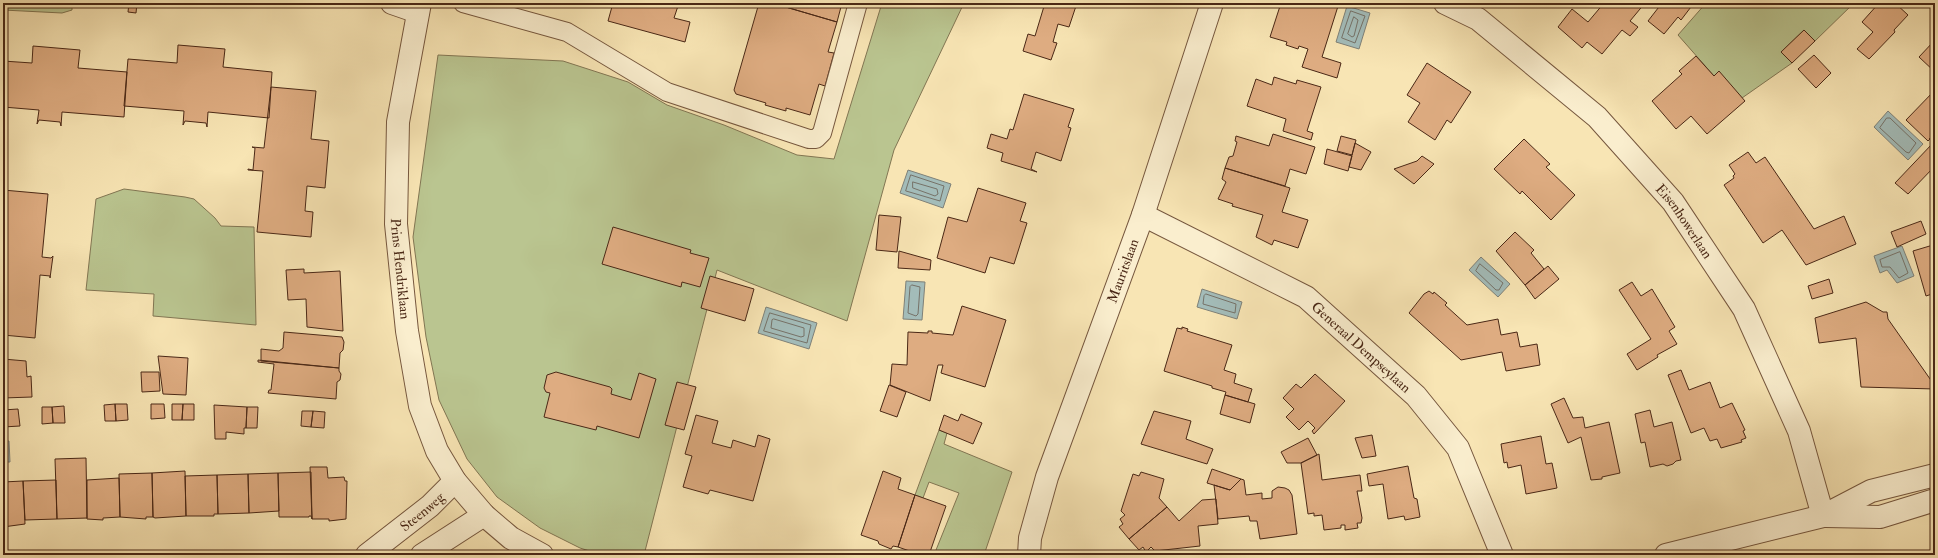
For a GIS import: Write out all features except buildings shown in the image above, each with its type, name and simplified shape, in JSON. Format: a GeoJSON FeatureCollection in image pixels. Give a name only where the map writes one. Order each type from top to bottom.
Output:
{"type":"FeatureCollection","features":[{"type":"Feature","properties":{"kind":"street"},"geometry":{"type":"LineString","coordinates":[[392,3],[419,7]]}},
{"type":"Feature","properties":{"kind":"street","name":"Mauritslaan"},"geometry":{"type":"LineString","coordinates":[[1017,555],[1029,546],[1047,477],[1144,215],[1212,3]]}},
{"type":"Feature","properties":{"kind":"street","name":"Eisenhowerlaan"},"geometry":{"type":"LineString","coordinates":[[1445,3],[1478,19],[1598,117],[1673,202],[1744,309],[1799,432],[1823,516]]}},
{"type":"Feature","properties":{"kind":"street","name":"Prins Hendriklaan"},"geometry":{"type":"LineString","coordinates":[[419,7],[398,122],[396,224],[407,331],[420,406],[437,451],[455,481],[484,515],[511,538],[542,555]]}},
{"type":"Feature","properties":{"kind":"street","name":"Generaal Dempseylaan"},"geometry":{"type":"LineString","coordinates":[[1144,215],[1306,297],[1416,396],[1458,448],[1502,555]]}},
{"type":"Feature","properties":{"kind":"street"},"geometry":{"type":"LineString","coordinates":[[1666,555],[1823,516],[1871,492],[1935,476]]}},
{"type":"Feature","properties":{"kind":"street","name":"Steenweg"},"geometry":{"type":"LineString","coordinates":[[367,555],[430,506],[455,481]]}},
{"type":"Feature","properties":{"kind":"street"},"geometry":{"type":"LineString","coordinates":[[1823,516],[1880,517],[1935,500]]}},
{"type":"Feature","properties":{"kind":"street"},"geometry":{"type":"LineString","coordinates":[[422,555],[484,515]]}},
{"type":"Feature","properties":{"kind":"lane"},"geometry":{"type":"LineString","coordinates":[[463,3],[567,32],[667,92],[809,139],[816,139],[822,133],[858,3]]}},
{"type":"Feature","properties":{"kind":"green space"},"geometry":{"type":"Polygon","coordinates":[[[3,3],[72,3],[72,10],[62,13],[3,10],[3,3]]]}},
{"type":"Feature","properties":{"kind":"green space"},"geometry":{"type":"Polygon","coordinates":[[[882,3],[964,3],[894,150],[847,321],[717,270],[644,555],[602,555],[580,548],[540,528],[497,497],[467,459],[439,400],[426,337],[413,237],[438,55],[563,61],[628,82],[667,105],[724,125],[797,155],[834,159],[882,3]]]}},
{"type":"Feature","properties":{"kind":"green space"},"geometry":{"type":"Polygon","coordinates":[[[1706,3],[1854,3],[1815,41],[1804,30],[1781,52],[1792,63],[1742,98],[1718,72],[1714,76],[1678,35],[1706,3]]]}},
{"type":"Feature","properties":{"kind":"green space"},"geometry":{"type":"Polygon","coordinates":[[[124,189],[194,199],[215,218],[221,226],[254,227],[256,325],[153,316],[154,294],[86,290],[96,199],[124,189]]]}},
{"type":"Feature","properties":{"kind":"green space"},"geometry":{"type":"Polygon","coordinates":[[[939,430],[947,433],[944,444],[1012,472],[984,555],[934,555],[959,493],[929,482],[923,498],[915,495],[939,430]]]}},
{"type":"Feature","properties":{"kind":"water"},"geometry":{"type":"Polygon","coordinates":[[[1347,6],[1370,13],[1359,49],[1336,42],[1347,6]]]}},
{"type":"Feature","properties":{"kind":"water"},"geometry":{"type":"Polygon","coordinates":[[[1888,111],[1923,144],[1908,160],[1874,127],[1888,111]]]}},
{"type":"Feature","properties":{"kind":"water"},"geometry":{"type":"Polygon","coordinates":[[[908,170],[951,184],[943,208],[900,193],[908,170]]]}},
{"type":"Feature","properties":{"kind":"water"},"geometry":{"type":"Polygon","coordinates":[[[1902,246],[1914,276],[1897,283],[1887,270],[1880,273],[1874,256],[1902,246]]]}},
{"type":"Feature","properties":{"kind":"water"},"geometry":{"type":"Polygon","coordinates":[[[1481,257],[1510,284],[1498,297],[1469,270],[1481,257]]]}},
{"type":"Feature","properties":{"kind":"water"},"geometry":{"type":"Polygon","coordinates":[[[906,281],[925,282],[922,320],[903,319],[906,281]]]}},
{"type":"Feature","properties":{"kind":"water"},"geometry":{"type":"Polygon","coordinates":[[[1202,289],[1242,302],[1237,319],[1197,307],[1202,289]]]}},
{"type":"Feature","properties":{"kind":"water"},"geometry":{"type":"Polygon","coordinates":[[[766,307],[817,323],[809,349],[758,333],[766,307]]]}},
{"type":"Feature","properties":{"kind":"water"},"geometry":{"type":"Polygon","coordinates":[[[3,441],[9,441],[10,462],[3,462],[3,441]]]}}]}
